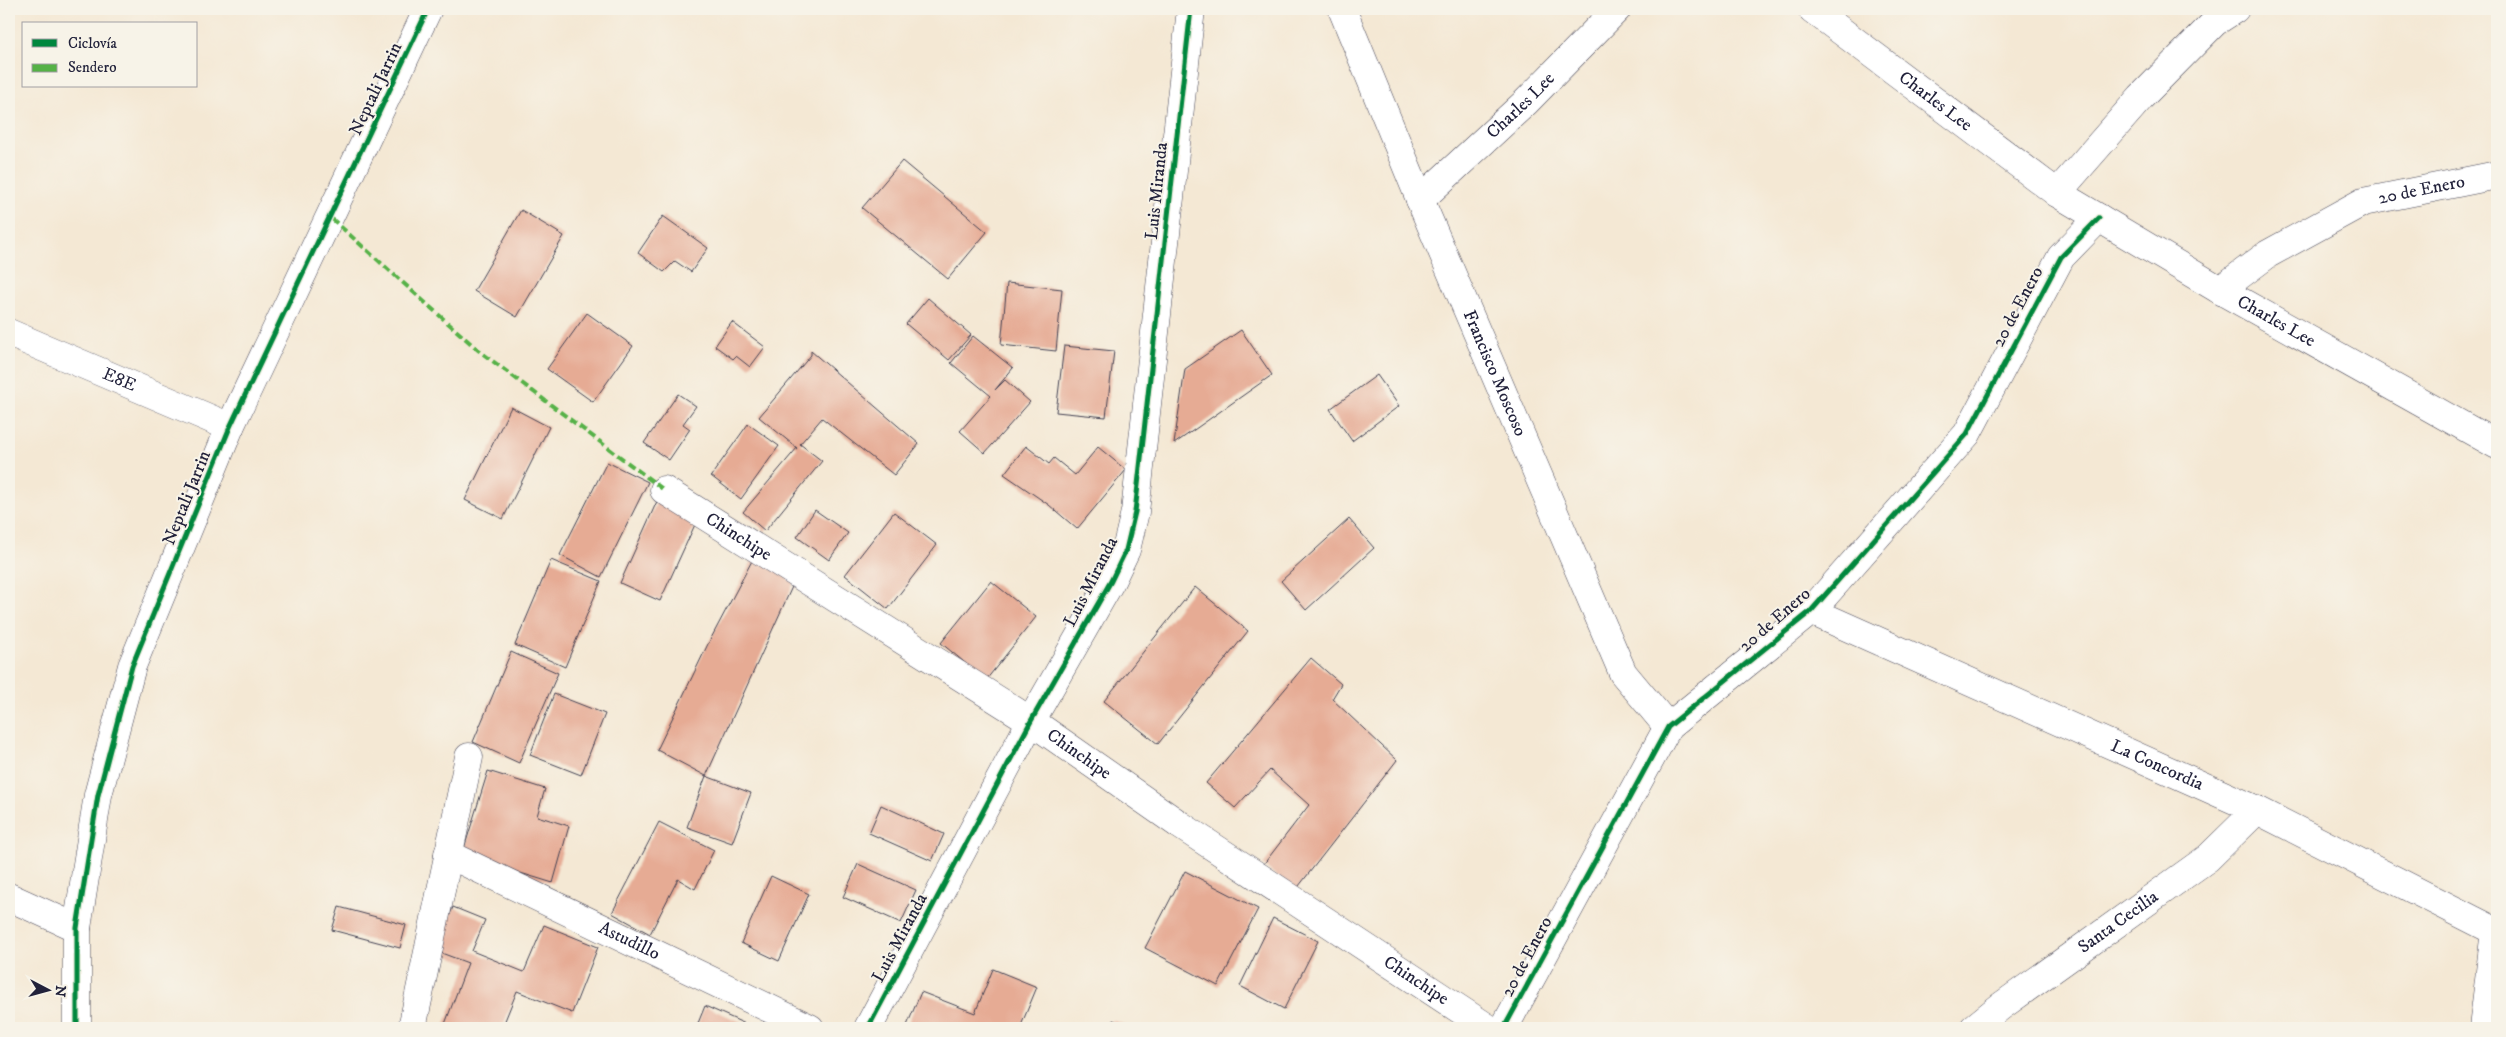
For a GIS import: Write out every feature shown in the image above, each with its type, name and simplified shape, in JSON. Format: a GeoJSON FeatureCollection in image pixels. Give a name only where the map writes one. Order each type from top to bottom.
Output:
{"type":"FeatureCollection","features":[{"type":"Feature","properties":{"kind":"street","name":"Neptali Jarrin"},"geometry":{"type":"LineString","coordinates":[[77,1028],[77,928],[98,795],[132,666],[230,427],[428,9]]}},
{"type":"Feature","properties":{"kind":"street","name":"Luis Miranda"},"geometry":{"type":"LineString","coordinates":[[868,1028],[1031,721],[1111,581],[1126,550],[1135,512],[1191,9]]}},
{"type":"Feature","properties":{"kind":"street","name":"Francisco Moscoso"},"geometry":{"type":"LineString","coordinates":[[1342,9],[1420,200],[1623,673],[1668,727]]}},
{"type":"Feature","properties":{"kind":"street","name":"Charles Lee"},"geometry":{"type":"LineString","coordinates":[[1420,200],[1526,102],[1617,9]]}},
{"type":"Feature","properties":{"kind":"street","name":"Charles Lee"},"geometry":{"type":"LineString","coordinates":[[1812,9],[2057,193],[2220,290],[2497,445]]}},
{"type":"Feature","properties":{"kind":"street"},"geometry":{"type":"LineString","coordinates":[[2057,193],[2217,13]]}},
{"type":"Feature","properties":{"kind":"street","name":"20 de Enero"},"geometry":{"type":"LineString","coordinates":[[2220,290],[2268,254],[2362,202],[2497,175]]}},
{"type":"Feature","properties":{"kind":"street","name":"20 de Enero"},"geometry":{"type":"LineString","coordinates":[[1504,1028],[1668,727],[1811,611],[1967,434],[2061,256],[2099,218]]}},
{"type":"Feature","properties":{"kind":"street","name":"E8E"},"geometry":{"type":"LineString","coordinates":[[9,333],[230,427]]}},
{"type":"Feature","properties":{"kind":"street","name":"Chinchipe"},"geometry":{"type":"LineString","coordinates":[[664,490],[1031,721],[1180,825],[1488,1028]]}},
{"type":"Feature","properties":{"kind":"street","name":"La Concordia"},"geometry":{"type":"LineString","coordinates":[[1811,611],[2257,810],[2496,932]]}},
{"type":"Feature","properties":{"kind":"street"},"geometry":{"type":"LineString","coordinates":[[412,1028],[469,757]]}},
{"type":"Feature","properties":{"kind":"street","name":"Santa Cecilia"},"geometry":{"type":"LineString","coordinates":[[1974,1028],[2208,858],[2257,810]]}},
{"type":"Feature","properties":{"kind":"street","name":"Astudillo"},"geometry":{"type":"LineString","coordinates":[[448,854],[810,1028]]}},
{"type":"Feature","properties":{"kind":"street"},"geometry":{"type":"LineString","coordinates":[[9,897],[77,928]]}},
{"type":"Feature","properties":{"kind":"street"},"geometry":{"type":"LineString","coordinates":[[2483,1028],[2496,932]]}},
{"type":"Feature","properties":{"kind":"building"},"geometry":{"type":"Polygon","coordinates":[[[902,161],[987,232],[948,279],[862,208],[902,161]]]}},
{"type":"Feature","properties":{"kind":"building"},"geometry":{"type":"Polygon","coordinates":[[[521,210],[564,236],[517,317],[474,291],[521,210]]]}},
{"type":"Feature","properties":{"kind":"building"},"geometry":{"type":"Polygon","coordinates":[[[663,216],[708,248],[691,272],[675,261],[664,272],[638,253],[663,216]]]}},
{"type":"Feature","properties":{"kind":"building"},"geometry":{"type":"Polygon","coordinates":[[[1007,283],[1062,289],[1056,351],[1001,345],[1007,283]]]}},
{"type":"Feature","properties":{"kind":"building"},"geometry":{"type":"Polygon","coordinates":[[[928,298],[971,335],[949,360],[906,324],[928,298]]]}},
{"type":"Feature","properties":{"kind":"building"},"geometry":{"type":"Polygon","coordinates":[[[587,313],[633,346],[593,402],[547,369],[587,313]]]}},
{"type":"Feature","properties":{"kind":"building"},"geometry":{"type":"Polygon","coordinates":[[[732,322],[765,347],[750,367],[736,356],[733,359],[715,346],[732,322]]]}},
{"type":"Feature","properties":{"kind":"building"},"geometry":{"type":"Polygon","coordinates":[[[1241,330],[1272,375],[1174,444],[1185,369],[1241,330]]]}},
{"type":"Feature","properties":{"kind":"building"},"geometry":{"type":"Polygon","coordinates":[[[973,336],[1013,368],[995,390],[1005,380],[1030,402],[985,453],[960,431],[991,396],[951,363],[973,336]]]}},
{"type":"Feature","properties":{"kind":"building"},"geometry":{"type":"Polygon","coordinates":[[[1064,346],[1114,351],[1106,417],[1056,412],[1064,346]]]}},
{"type":"Feature","properties":{"kind":"building"},"geometry":{"type":"Polygon","coordinates":[[[811,351],[919,444],[894,475],[822,418],[800,444],[822,461],[765,531],[743,512],[797,448],[759,417],[811,355],[811,351]]]}},
{"type":"Feature","properties":{"kind":"building"},"geometry":{"type":"Polygon","coordinates":[[[1377,375],[1399,406],[1352,441],[1330,409],[1377,375]]]}},
{"type":"Feature","properties":{"kind":"building"},"geometry":{"type":"Polygon","coordinates":[[[678,394],[696,406],[683,424],[690,429],[669,460],[644,443],[678,394]]]}},
{"type":"Feature","properties":{"kind":"building"},"geometry":{"type":"Polygon","coordinates":[[[511,407],[549,427],[503,519],[465,500],[511,407]]]}},
{"type":"Feature","properties":{"kind":"building"},"geometry":{"type":"Polygon","coordinates":[[[748,424],[779,446],[741,499],[711,476],[748,424]]]}},
{"type":"Feature","properties":{"kind":"building"},"geometry":{"type":"Polygon","coordinates":[[[1026,446],[1049,464],[1054,458],[1075,475],[1098,447],[1126,470],[1077,529],[1049,505],[1004,474],[1026,446]]]}},
{"type":"Feature","properties":{"kind":"building"},"geometry":{"type":"Polygon","coordinates":[[[607,462],[648,482],[601,577],[560,555],[607,462]]]}},
{"type":"Feature","properties":{"kind":"building"},"geometry":{"type":"Polygon","coordinates":[[[658,499],[698,518],[660,601],[620,583],[658,499]]]}},
{"type":"Feature","properties":{"kind":"building"},"geometry":{"type":"Polygon","coordinates":[[[815,510],[848,533],[829,560],[797,537],[815,510]]]}},
{"type":"Feature","properties":{"kind":"building"},"geometry":{"type":"Polygon","coordinates":[[[894,512],[937,545],[888,609],[845,575],[894,512]]]}},
{"type":"Feature","properties":{"kind":"building"},"geometry":{"type":"Polygon","coordinates":[[[1349,519],[1374,548],[1306,610],[1281,581],[1349,519]]]}},
{"type":"Feature","properties":{"kind":"building"},"geometry":{"type":"Polygon","coordinates":[[[754,557],[796,578],[706,776],[657,750],[708,644],[754,557]]]}},
{"type":"Feature","properties":{"kind":"building"},"geometry":{"type":"Polygon","coordinates":[[[551,560],[601,581],[565,667],[515,645],[551,560]]]}},
{"type":"Feature","properties":{"kind":"building"},"geometry":{"type":"Polygon","coordinates":[[[991,581],[1036,617],[986,680],[941,643],[991,581]]]}},
{"type":"Feature","properties":{"kind":"building"},"geometry":{"type":"Polygon","coordinates":[[[1195,587],[1248,631],[1158,744],[1104,701],[1195,587]]]}},
{"type":"Feature","properties":{"kind":"building"},"geometry":{"type":"Polygon","coordinates":[[[511,652],[558,673],[519,763],[473,742],[511,652]]]}},
{"type":"Feature","properties":{"kind":"building"},"geometry":{"type":"Polygon","coordinates":[[[1311,658],[1341,684],[1332,699],[1397,760],[1295,891],[1263,865],[1309,805],[1270,770],[1235,808],[1206,783],[1311,658]]]}},
{"type":"Feature","properties":{"kind":"building"},"geometry":{"type":"Polygon","coordinates":[[[554,694],[605,714],[581,775],[530,755],[554,694]]]}},
{"type":"Feature","properties":{"kind":"building"},"geometry":{"type":"Polygon","coordinates":[[[488,771],[545,789],[537,816],[569,826],[553,883],[462,855],[488,771]]]}},
{"type":"Feature","properties":{"kind":"building"},"geometry":{"type":"Polygon","coordinates":[[[706,776],[751,793],[732,843],[687,827],[706,776]]]}},
{"type":"Feature","properties":{"kind":"building"},"geometry":{"type":"Polygon","coordinates":[[[881,805],[944,834],[932,861],[869,833],[881,805]]]}},
{"type":"Feature","properties":{"kind":"building"},"geometry":{"type":"Polygon","coordinates":[[[659,822],[714,850],[695,889],[678,879],[650,934],[612,913],[659,822]]]}},
{"type":"Feature","properties":{"kind":"building"},"geometry":{"type":"Polygon","coordinates":[[[858,864],[916,890],[901,923],[843,897],[858,864]]]}},
{"type":"Feature","properties":{"kind":"building"},"geometry":{"type":"Polygon","coordinates":[[[1185,871],[1258,909],[1218,986],[1145,948],[1185,871]]]}},
{"type":"Feature","properties":{"kind":"building"},"geometry":{"type":"Polygon","coordinates":[[[771,876],[809,894],[779,961],[741,943],[771,876]]]}},
{"type":"Feature","properties":{"kind":"building"},"geometry":{"type":"Polygon","coordinates":[[[339,907],[406,925],[400,948],[332,930],[339,907]]]}},
{"type":"Feature","properties":{"kind":"building"},"geometry":{"type":"Polygon","coordinates":[[[453,907],[485,920],[472,951],[524,972],[544,925],[598,947],[572,1013],[517,991],[502,1028],[455,1028],[445,1024],[468,963],[436,951],[453,907]]]}},
{"type":"Feature","properties":{"kind":"building"},"geometry":{"type":"Polygon","coordinates":[[[1273,918],[1318,941],[1284,1009],[1240,986],[1273,918]]]}},
{"type":"Feature","properties":{"kind":"building"},"geometry":{"type":"Polygon","coordinates":[[[993,969],[1037,987],[1020,1028],[906,1028],[921,992],[975,1013],[993,969]]]}},
{"type":"Feature","properties":{"kind":"building"},"geometry":{"type":"Polygon","coordinates":[[[705,1006],[750,1026],[749,1028],[696,1028],[705,1006]]]}},
{"type":"Feature","properties":{"kind":"building"},"geometry":{"type":"Polygon","coordinates":[[[1113,1020],[1132,1028],[1109,1028],[1113,1020]]]}},
{"type":"Feature","properties":{"kind":"marked path"},"geometry":{"type":"LineString","coordinates":[[331,218],[478,350],[664,490]]}},
{"type":"Feature","properties":{"kind":"cycle path"},"geometry":{"type":"LineString","coordinates":[[77,1028],[77,928],[98,795],[132,666],[230,427],[428,9]]}},
{"type":"Feature","properties":{"kind":"cycle path"},"geometry":{"type":"LineString","coordinates":[[868,1028],[1031,721],[1111,581],[1126,550],[1135,512],[1191,9]]}},
{"type":"Feature","properties":{"kind":"cycle path"},"geometry":{"type":"LineString","coordinates":[[1504,1028],[1668,727],[1811,611],[1967,434],[2061,257],[2099,218]]}}]}
